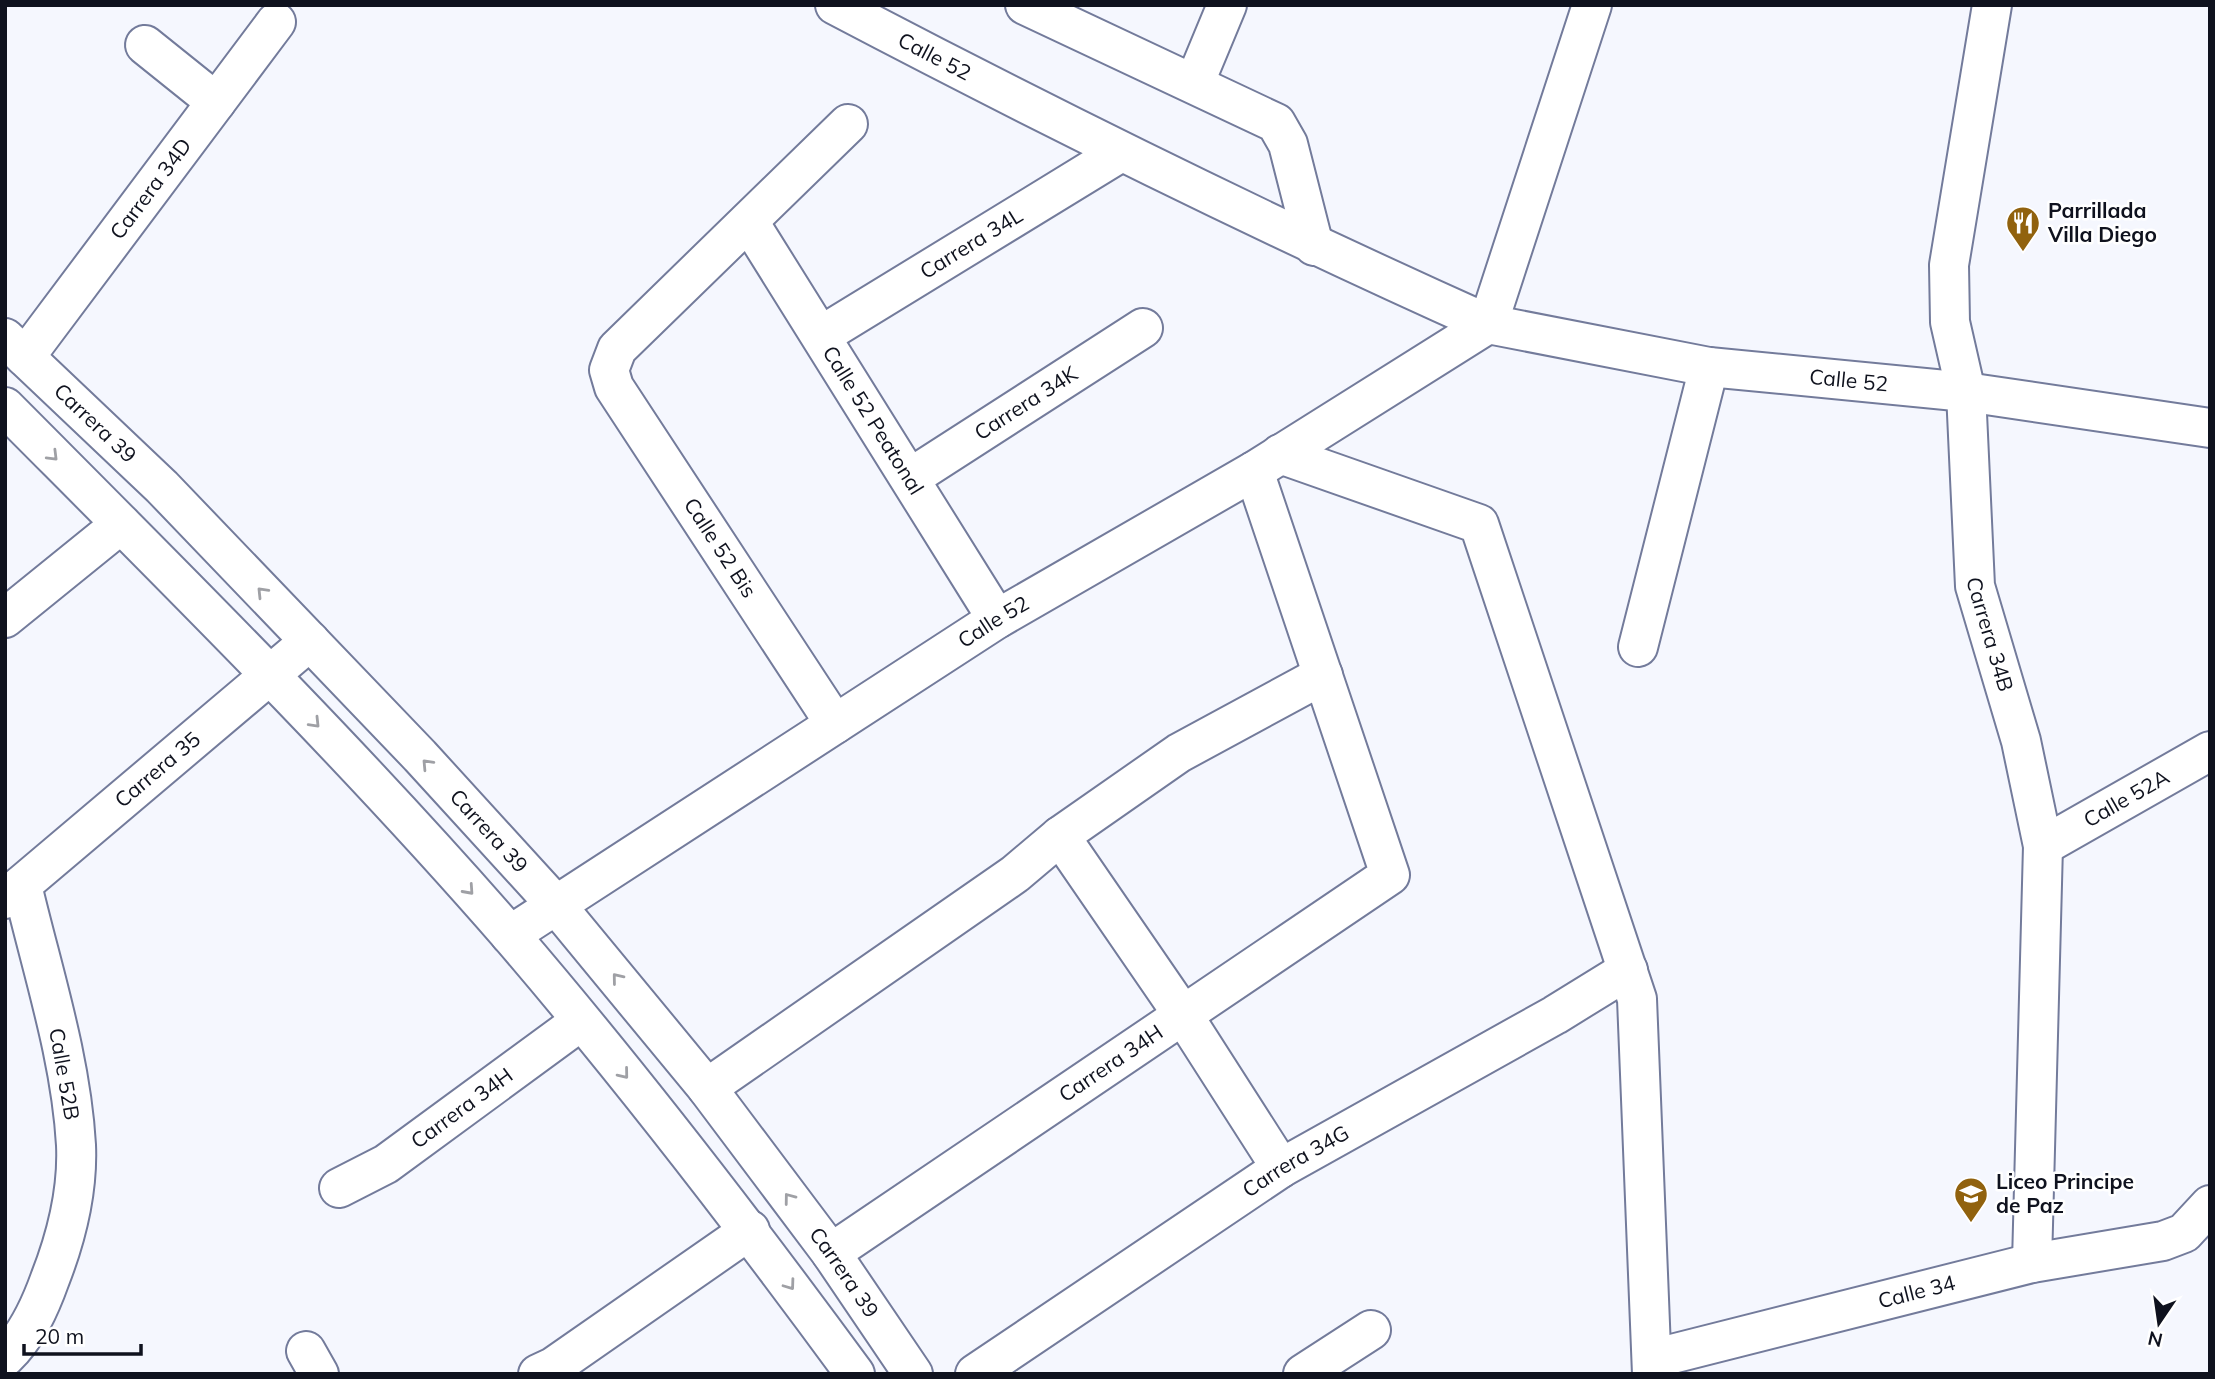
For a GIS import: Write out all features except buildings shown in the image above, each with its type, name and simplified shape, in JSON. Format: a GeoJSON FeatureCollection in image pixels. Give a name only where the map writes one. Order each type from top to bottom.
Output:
{"type":"FeatureCollection","features":[{"type":"Feature","properties":{"kind":"street","name":"Calle 52"},"geometry":{"type":"LineString","coordinates":[[835,5],[1121,152],[1314,246],[1488,324],[1709,367],[1966,393],[2210,428]]}},
{"type":"Feature","properties":{"kind":"street"},"geometry":{"type":"LineString","coordinates":[[1025,5],[1195,82],[1276,123],[1288,144],[1314,246]]}},
{"type":"Feature","properties":{"kind":"street"},"geometry":{"type":"LineString","coordinates":[[1195,82],[1227,5]]}},
{"type":"Feature","properties":{"kind":"street"},"geometry":{"type":"LineString","coordinates":[[1488,324],[1592,5]]}},
{"type":"Feature","properties":{"kind":"street","name":"Carrera 34B"},"geometry":{"type":"LineString","coordinates":[[1992,5],[1949,265],[1950,322],[1966,393],[1975,586],[2021,741],[2043,845],[2032,1263]]}},
{"type":"Feature","properties":{"kind":"street","name":"Carrera 34D"},"geometry":{"type":"LineString","coordinates":[[15,347],[216,102],[276,22]]}},
{"type":"Feature","properties":{"kind":"street"},"geometry":{"type":"LineString","coordinates":[[145,45],[216,102]]}},
{"type":"Feature","properties":{"kind":"street"},"geometry":{"type":"LineString","coordinates":[[749,222],[848,124]]}},
{"type":"Feature","properties":{"kind":"street","name":"Carrera 34L"},"geometry":{"type":"LineString","coordinates":[[822,335],[1121,152]]}},
{"type":"Feature","properties":{"kind":"street","name":"Calle 52 Peatonal"},"geometry":{"type":"LineString","coordinates":[[749,222],[997,619]]}},
{"type":"Feature","properties":{"kind":"street","name":"Calle 52 Bis"},"geometry":{"type":"LineString","coordinates":[[749,222],[617,349],[609,370],[614,387],[835,724]]}},
{"type":"Feature","properties":{"kind":"street","name":"Calle 52"},"geometry":{"type":"LineString","coordinates":[[510,935],[997,619],[1267,463],[1488,324]]}},
{"type":"Feature","properties":{"kind":"street","name":"Carrera 34K"},"geometry":{"type":"LineString","coordinates":[[910,478],[1143,328]]}},
{"type":"Feature","properties":{"kind":"street","name":"Carrera 39"},"geometry":{"type":"LineString","coordinates":[[15,347],[163,487],[420,756],[556,905],[706,1088],[831,1253],[914,1374]]}},
{"type":"Feature","properties":{"kind":"street"},"geometry":{"type":"LineString","coordinates":[[1638,647],[1709,367]]}},
{"type":"Feature","properties":{"kind":"street"},"geometry":{"type":"LineString","coordinates":[[5,407],[376,786],[510,935],[750,1230],[855,1374]]}},
{"type":"Feature","properties":{"kind":"street"},"geometry":{"type":"LineString","coordinates":[[706,1088],[1015,874],[1060,836],[1179,753],[1323,675],[1267,463]]}},
{"type":"Feature","properties":{"kind":"street"},"geometry":{"type":"LineString","coordinates":[[1267,463],[1479,524],[1636,999],[1652,1366]]}},
{"type":"Feature","properties":{"kind":"street"},"geometry":{"type":"LineString","coordinates":[[5,618],[121,524]]}},
{"type":"Feature","properties":{"kind":"street","name":"Carrera 35"},"geometry":{"type":"LineString","coordinates":[[14,892],[267,674],[310,641]]}},
{"type":"Feature","properties":{"kind":"street","name":"Carrera 34H"},"geometry":{"type":"LineString","coordinates":[[831,1253],[1390,876],[1323,675]]}},
{"type":"Feature","properties":{"kind":"street","name":"Calle 52A"},"geometry":{"type":"LineString","coordinates":[[2043,845],[2210,751]]}},
{"type":"Feature","properties":{"kind":"street"},"geometry":{"type":"LineString","coordinates":[[1060,836],[1183,1015],[1281,1168]]}},
{"type":"Feature","properties":{"kind":"street","name":"Calle 52B"},"geometry":{"type":"LineString","coordinates":[[5,1357],[38,1312],[56,1265],[72,1203],[76,1146],[68,1082],[14,892]]}},
{"type":"Feature","properties":{"kind":"street","name":"Carrera 34G"},"geometry":{"type":"LineString","coordinates":[[975,1374],[1281,1168],[1555,1015],[1628,970]]}},
{"type":"Feature","properties":{"kind":"street","name":"Carrera 34H"},"geometry":{"type":"LineString","coordinates":[[339,1188],[386,1164],[582,1021]]}},
{"type":"Feature","properties":{"kind":"street","name":"Calle 34"},"geometry":{"type":"LineString","coordinates":[[1652,1366],[2032,1263],[2163,1241],[2184,1233],[2210,1205]]}},
{"type":"Feature","properties":{"kind":"street"},"geometry":{"type":"LineString","coordinates":[[549,1372],[750,1230]]}},
{"type":"Feature","properties":{"kind":"street"},"geometry":{"type":"LineString","coordinates":[[1303,1374],[1371,1330]]}},
{"type":"Feature","properties":{"kind":"place","name":"Parrillada Villa Diego"},"geometry":{"type":"Point","coordinates":[2023,253]}},
{"type":"Feature","properties":{"kind":"place","name":"Liceo Principe de Paz"},"geometry":{"type":"Point","coordinates":[1971,1224]}}]}
